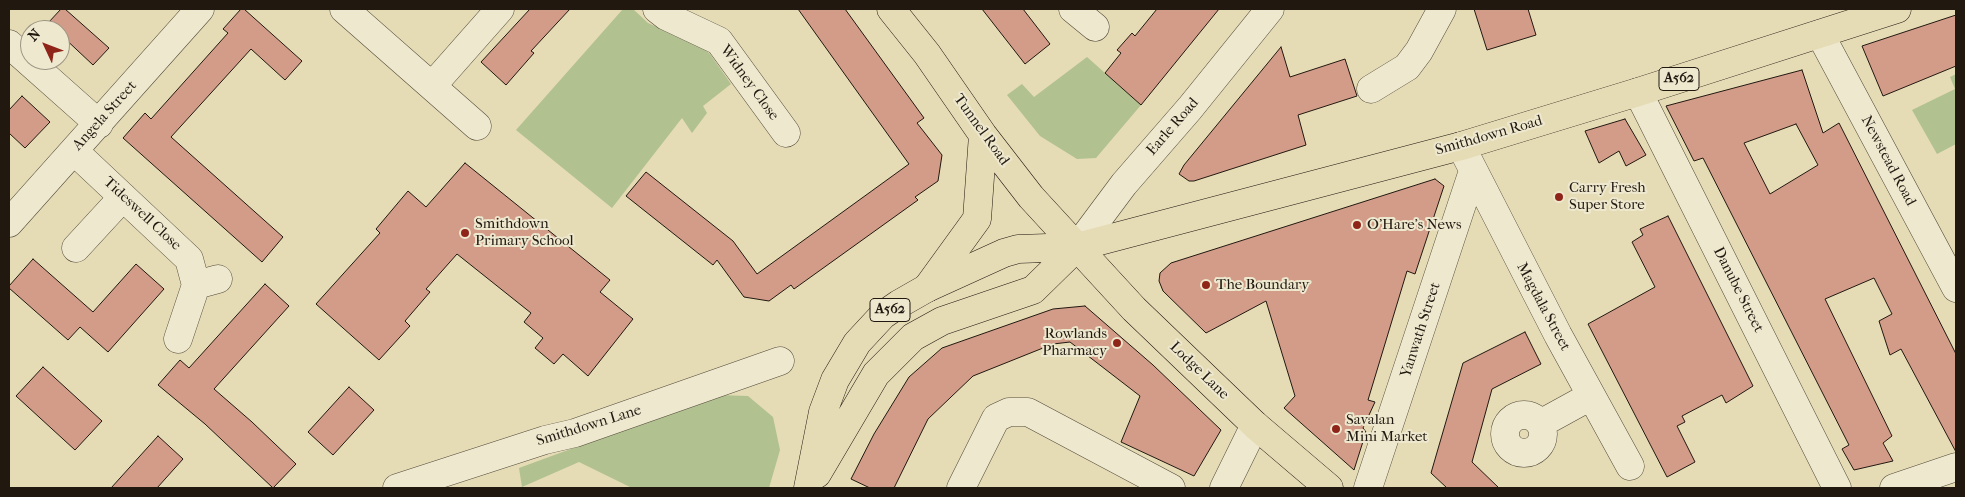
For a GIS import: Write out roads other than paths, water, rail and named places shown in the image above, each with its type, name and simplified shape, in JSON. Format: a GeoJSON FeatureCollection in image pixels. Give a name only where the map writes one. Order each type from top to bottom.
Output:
{"type":"FeatureCollection","features":[{"type":"Feature","properties":{"kind":"main road","name":"Tunnel Road"},"geometry":{"type":"LineString","coordinates":[[892,9],[927,54],[983,135],[1031,196],[1077,247]]}},
{"type":"Feature","properties":{"kind":"main road","name":"Smithdown Road"},"geometry":{"type":"LineString","coordinates":[[1077,247],[1461,146],[1820,34],[1886,10]]}},
{"type":"Feature","properties":{"kind":"main road"},"geometry":{"type":"LineString","coordinates":[[927,288],[977,219],[983,135]]}},
{"type":"Feature","properties":{"kind":"main road","name":"A562"},"geometry":{"type":"LineString","coordinates":[[808,488],[823,412],[835,380],[857,343],[883,315],[927,288],[1004,253],[1018,249],[1077,247]]}},
{"type":"Feature","properties":{"kind":"main road","name":"A562"},"geometry":{"type":"LineString","coordinates":[[808,488],[876,374],[913,337],[942,321],[1033,290],[1077,247]]}},
{"type":"Feature","properties":{"kind":"main road","name":"Lodge Lane"},"geometry":{"type":"LineString","coordinates":[[1077,247],[1134,309],[1254,425],[1329,488]]}},
{"type":"Feature","properties":{"kind":"street","name":"Angela Street"},"geometry":{"type":"LineString","coordinates":[[9,223],[200,9]]}},
{"type":"Feature","properties":{"kind":"street"},"geometry":{"type":"LineString","coordinates":[[344,9],[477,126]]}},
{"type":"Feature","properties":{"kind":"street"},"geometry":{"type":"LineString","coordinates":[[432,86],[500,9]]}},
{"type":"Feature","properties":{"kind":"street","name":"Widney Close"},"geometry":{"type":"LineString","coordinates":[[657,9],[666,16],[719,41],[786,132]]}},
{"type":"Feature","properties":{"kind":"street"},"geometry":{"type":"LineString","coordinates":[[1073,9],[1095,27]]}},
{"type":"Feature","properties":{"kind":"street","name":"Earle Road"},"geometry":{"type":"LineString","coordinates":[[1077,247],[1124,184],[1190,108],[1270,9]]}},
{"type":"Feature","properties":{"kind":"street"},"geometry":{"type":"LineString","coordinates":[[1371,89],[1407,67],[1419,52],[1442,9]]}},
{"type":"Feature","properties":{"kind":"street","name":"Newstead Road"},"geometry":{"type":"LineString","coordinates":[[1820,34],[1956,288]]}},
{"type":"Feature","properties":{"kind":"street"},"geometry":{"type":"LineString","coordinates":[[9,44],[99,124]]}},
{"type":"Feature","properties":{"kind":"street","name":"Danube Street"},"geometry":{"type":"LineString","coordinates":[[1638,92],[1837,488]]}},
{"type":"Feature","properties":{"kind":"street","name":"Magdala Street"},"geometry":{"type":"LineString","coordinates":[[1461,146],[1591,396],[1630,466]]}},
{"type":"Feature","properties":{"kind":"street","name":"Tideswell Close"},"geometry":{"type":"LineString","coordinates":[[74,151],[189,259],[207,282],[178,338]]}},
{"type":"Feature","properties":{"kind":"street","name":"Yanwath Street"},"geometry":{"type":"LineString","coordinates":[[1368,488],[1473,171]]}},
{"type":"Feature","properties":{"kind":"street"},"geometry":{"type":"LineString","coordinates":[[76,248],[123,197]]}},
{"type":"Feature","properties":{"kind":"street","name":"Smithdown Lane"},"geometry":{"type":"LineString","coordinates":[[397,488],[545,440],[575,434],[780,361]]}},
{"type":"Feature","properties":{"kind":"street"},"geometry":{"type":"LineString","coordinates":[[1540,424],[1591,396]]}},
{"type":"Feature","properties":{"kind":"street"},"geometry":{"type":"LineString","coordinates":[[961,488],[996,418],[1009,412],[1028,412],[1170,488]]}},
{"type":"Feature","properties":{"kind":"street"},"geometry":{"type":"LineString","coordinates":[[1224,488],[1254,425]]}},
{"type":"Feature","properties":{"kind":"street"},"geometry":{"type":"LineString","coordinates":[[1894,488],[1956,467]]}},
{"type":"Feature","properties":{"kind":"place","name":"Carry Fresh Super Store"},"geometry":{"type":"Point","coordinates":[1559,197]}},
{"type":"Feature","properties":{"kind":"place","name":"O'Hare's News"},"geometry":{"type":"Point","coordinates":[1357,225]}},
{"type":"Feature","properties":{"kind":"place","name":"Smithdown Primary School"},"geometry":{"type":"Point","coordinates":[465,233]}},
{"type":"Feature","properties":{"kind":"place","name":"The Boundary"},"geometry":{"type":"Point","coordinates":[1206,285]}},
{"type":"Feature","properties":{"kind":"place","name":"Rowlands Pharmacy"},"geometry":{"type":"Point","coordinates":[1117,343]}},
{"type":"Feature","properties":{"kind":"place","name":"Savalan Mini Market"},"geometry":{"type":"Point","coordinates":[1336,429]}}]}
